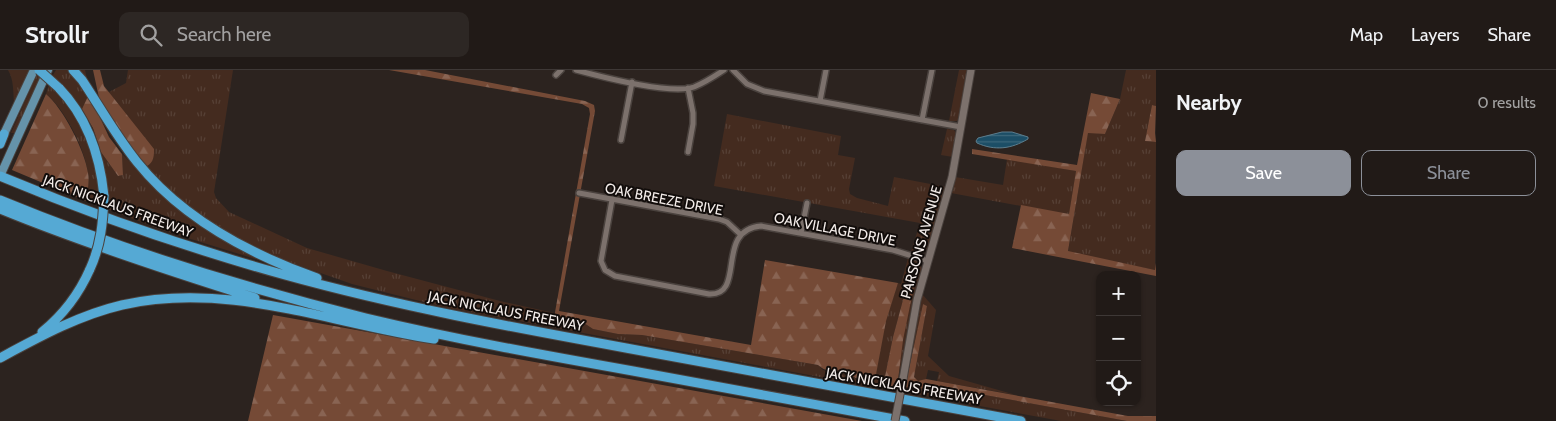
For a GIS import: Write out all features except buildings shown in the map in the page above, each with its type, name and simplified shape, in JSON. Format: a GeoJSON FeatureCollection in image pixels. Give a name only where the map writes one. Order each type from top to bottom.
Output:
{"type":"FeatureCollection","features":[{"type":"Feature","properties":{"kind":"highway"},"geometry":{"type":"LineString","coordinates":[[32,341],[67,307],[79,290],[96,257],[101,235],[104,196],[96,149],[79,113],[69,98],[39,70]]}},
{"type":"Feature","properties":{"kind":"highway"},"geometry":{"type":"LineString","coordinates":[[73,70],[82,80],[136,161],[162,189],[184,208],[224,235],[265,257],[302,273],[366,296]]}},
{"type":"Feature","properties":{"kind":"highway"},"geometry":{"type":"LineString","coordinates":[[0,144],[4,134]]}},
{"type":"Feature","properties":{"kind":"highway","name":"JACK NICKLAUS FREEWAY"},"geometry":{"type":"LineString","coordinates":[[0,176],[139,229],[220,256],[366,296],[514,328],[1021,421]]}},
{"type":"Feature","properties":{"kind":"highway"},"geometry":{"type":"LineString","coordinates":[[0,200],[12,209],[88,243],[183,276],[268,302],[352,323]]}},
{"type":"Feature","properties":{"kind":"highway"},"geometry":{"type":"LineString","coordinates":[[0,209],[12,209],[140,253],[282,296],[375,320],[521,351],[905,421]]}},
{"type":"Feature","properties":{"kind":"highway"},"geometry":{"type":"LineString","coordinates":[[0,358],[82,318],[113,308],[166,298],[208,297],[237,300],[415,336],[521,351]]}},
{"type":"Feature","properties":{"kind":"main road"},"geometry":{"type":"LineString","coordinates":[[4,134],[34,70]]}},
{"type":"Feature","properties":{"kind":"main road"},"geometry":{"type":"LineString","coordinates":[[0,176],[48,70]]}},
{"type":"Feature","properties":{"kind":"street"},"geometry":{"type":"LineString","coordinates":[[556,75],[561,70]]}},
{"type":"Feature","properties":{"kind":"street"},"geometry":{"type":"LineString","coordinates":[[576,70],[678,90],[694,87],[724,70]]}},
{"type":"Feature","properties":{"kind":"street"},"geometry":{"type":"LineString","coordinates":[[733,70],[747,84],[755,88],[961,127]]}},
{"type":"Feature","properties":{"kind":"street"},"geometry":{"type":"LineString","coordinates":[[820,101],[826,70]]}},
{"type":"Feature","properties":{"kind":"street"},"geometry":{"type":"LineString","coordinates":[[922,120],[932,70]]}},
{"type":"Feature","properties":{"kind":"street","name":"PARSONS AVENUE"},"geometry":{"type":"LineString","coordinates":[[895,421],[917,300],[948,190],[971,70]]}},
{"type":"Feature","properties":{"kind":"street"},"geometry":{"type":"LineString","coordinates":[[621,140],[632,82]]}},
{"type":"Feature","properties":{"kind":"street"},"geometry":{"type":"LineString","coordinates":[[688,88],[693,124],[688,152]]}},
{"type":"Feature","properties":{"kind":"street","name":"OAK BREEZE DRIVE"},"geometry":{"type":"LineString","coordinates":[[580,194],[719,219],[727,222],[740,234]]}},
{"type":"Feature","properties":{"kind":"street"},"geometry":{"type":"LineString","coordinates":[[612,200],[602,264],[605,270],[615,276],[715,294],[725,288],[728,281],[735,243],[740,234]]}},
{"type":"Feature","properties":{"kind":"street"},"geometry":{"type":"LineString","coordinates":[[801,233],[807,203]]}},
{"type":"Feature","properties":{"kind":"street","name":"OAK VILLAGE DRIVE"},"geometry":{"type":"LineString","coordinates":[[740,234],[761,226],[893,250],[928,261]]}},
{"type":"Feature","properties":{"kind":"green space"},"geometry":{"type":"Polygon","coordinates":[[[8,70],[30,70],[14,102],[12,82],[8,70]]]}},
{"type":"Feature","properties":{"kind":"green space"},"geometry":{"type":"Polygon","coordinates":[[[39,70],[45,70],[16,133],[11,133],[39,70]]]}},
{"type":"Feature","properties":{"kind":"green space"},"geometry":{"type":"Polygon","coordinates":[[[56,70],[85,70],[91,98],[87,98],[82,109],[53,75],[56,70]]]}},
{"type":"Feature","properties":{"kind":"green space"},"geometry":{"type":"Polygon","coordinates":[[[93,70],[100,70],[104,86],[154,149],[154,156],[149,165],[143,168],[101,107],[93,70]]]}},
{"type":"Feature","properties":{"kind":"green space"},"geometry":{"type":"Polygon","coordinates":[[[128,70],[233,70],[214,192],[216,198],[229,212],[307,248],[500,301],[554,313],[554,318],[584,323],[593,329],[618,334],[642,335],[818,365],[823,370],[851,376],[864,383],[898,283],[901,284],[908,258],[916,261],[920,263],[922,271],[899,375],[907,285],[893,337],[883,386],[897,388],[896,391],[448,308],[352,284],[272,256],[218,228],[188,207],[143,168],[109,92],[126,83],[128,70]]]}},
{"type":"Feature","properties":{"kind":"green space"},"geometry":{"type":"Polygon","coordinates":[[[389,70],[425,70],[585,101],[594,105],[595,111],[559,311],[751,345],[765,260],[898,283],[886,321],[874,385],[865,383],[848,374],[826,370],[818,365],[642,335],[618,334],[593,329],[584,323],[554,318],[590,114],[589,108],[582,104],[389,70]]]}},
{"type":"Feature","properties":{"kind":"green space"},"geometry":{"type":"Polygon","coordinates":[[[959,70],[969,70],[960,117],[957,121],[949,121],[959,70]]]}},
{"type":"Feature","properties":{"kind":"green space"},"geometry":{"type":"Polygon","coordinates":[[[1126,70],[1156,70],[1156,106],[1152,105],[1145,141],[1156,142],[1155,270],[1068,252],[1088,132],[1105,134],[1120,99],[1126,70]]]}},
{"type":"Feature","properties":{"kind":"green space"},"geometry":{"type":"Polygon","coordinates":[[[50,82],[72,110],[88,140],[97,172],[102,207],[86,201],[89,176],[83,153],[67,119],[46,94],[50,82]]]}},
{"type":"Feature","properties":{"kind":"green space"},"geometry":{"type":"Polygon","coordinates":[[[1091,93],[1120,99],[1105,134],[1088,133],[1068,251],[1155,270],[1156,263],[1156,276],[1141,273],[1141,271],[1130,271],[1012,248],[1021,205],[1069,214],[1076,171],[972,154],[972,149],[1077,165],[1091,93]]]}},
{"type":"Feature","properties":{"kind":"green space"},"geometry":{"type":"Polygon","coordinates":[[[46,94],[66,119],[83,153],[89,176],[86,201],[12,170],[46,94]]]}},
{"type":"Feature","properties":{"kind":"green space"},"geometry":{"type":"Polygon","coordinates":[[[87,98],[91,98],[109,137],[122,154],[123,175],[118,176],[101,152],[93,128],[82,109],[87,98]]]}},
{"type":"Feature","properties":{"kind":"green space"},"geometry":{"type":"Polygon","coordinates":[[[1152,105],[1156,106],[1156,142],[1145,141],[1152,105]]]}},
{"type":"Feature","properties":{"kind":"green space"},"geometry":{"type":"Polygon","coordinates":[[[727,114],[841,136],[838,155],[855,158],[849,189],[850,194],[857,198],[888,206],[894,177],[946,187],[927,249],[921,253],[911,252],[920,223],[714,186],[727,114]]]}},
{"type":"Feature","properties":{"kind":"green space"},"geometry":{"type":"Polygon","coordinates":[[[947,129],[954,130],[957,135],[953,157],[941,155],[947,129]]]}},
{"type":"Feature","properties":{"kind":"green space"},"geometry":{"type":"Polygon","coordinates":[[[101,152],[118,176],[123,175],[122,154],[147,179],[275,265],[165,231],[107,209],[106,178],[101,152]]]}},
{"type":"Feature","properties":{"kind":"green space"},"geometry":{"type":"Polygon","coordinates":[[[1007,159],[1076,171],[1069,215],[951,193],[955,177],[1003,185],[1007,159]]]}},
{"type":"Feature","properties":{"kind":"green space"},"geometry":{"type":"Polygon","coordinates":[[[907,285],[914,286],[903,340],[897,388],[883,386],[893,337],[907,285]]]}},
{"type":"Feature","properties":{"kind":"green space"},"geometry":{"type":"Polygon","coordinates":[[[922,294],[936,310],[928,356],[949,376],[1016,395],[937,381],[939,372],[928,370],[926,379],[918,382],[914,377],[927,306],[923,304],[908,373],[922,294]]]}},
{"type":"Feature","properties":{"kind":"green space"},"geometry":{"type":"Polygon","coordinates":[[[923,304],[927,306],[914,377],[918,381],[926,379],[1128,416],[1156,416],[1156,421],[1127,421],[974,393],[929,387],[918,389],[905,387],[923,304]]]}},
{"type":"Feature","properties":{"kind":"green space"},"geometry":{"type":"Polygon","coordinates":[[[273,315],[862,421],[248,421],[273,315]]]}},
{"type":"Feature","properties":{"kind":"green space"},"geometry":{"type":"Polygon","coordinates":[[[905,387],[918,389],[929,387],[974,393],[1127,421],[1061,421],[904,392],[905,387]]]}},
{"type":"Feature","properties":{"kind":"water"},"geometry":{"type":"Polygon","coordinates":[[[1002,132],[1012,132],[1028,137],[1028,139],[1003,148],[984,146],[976,141],[978,138],[1002,132]]]}}]}
